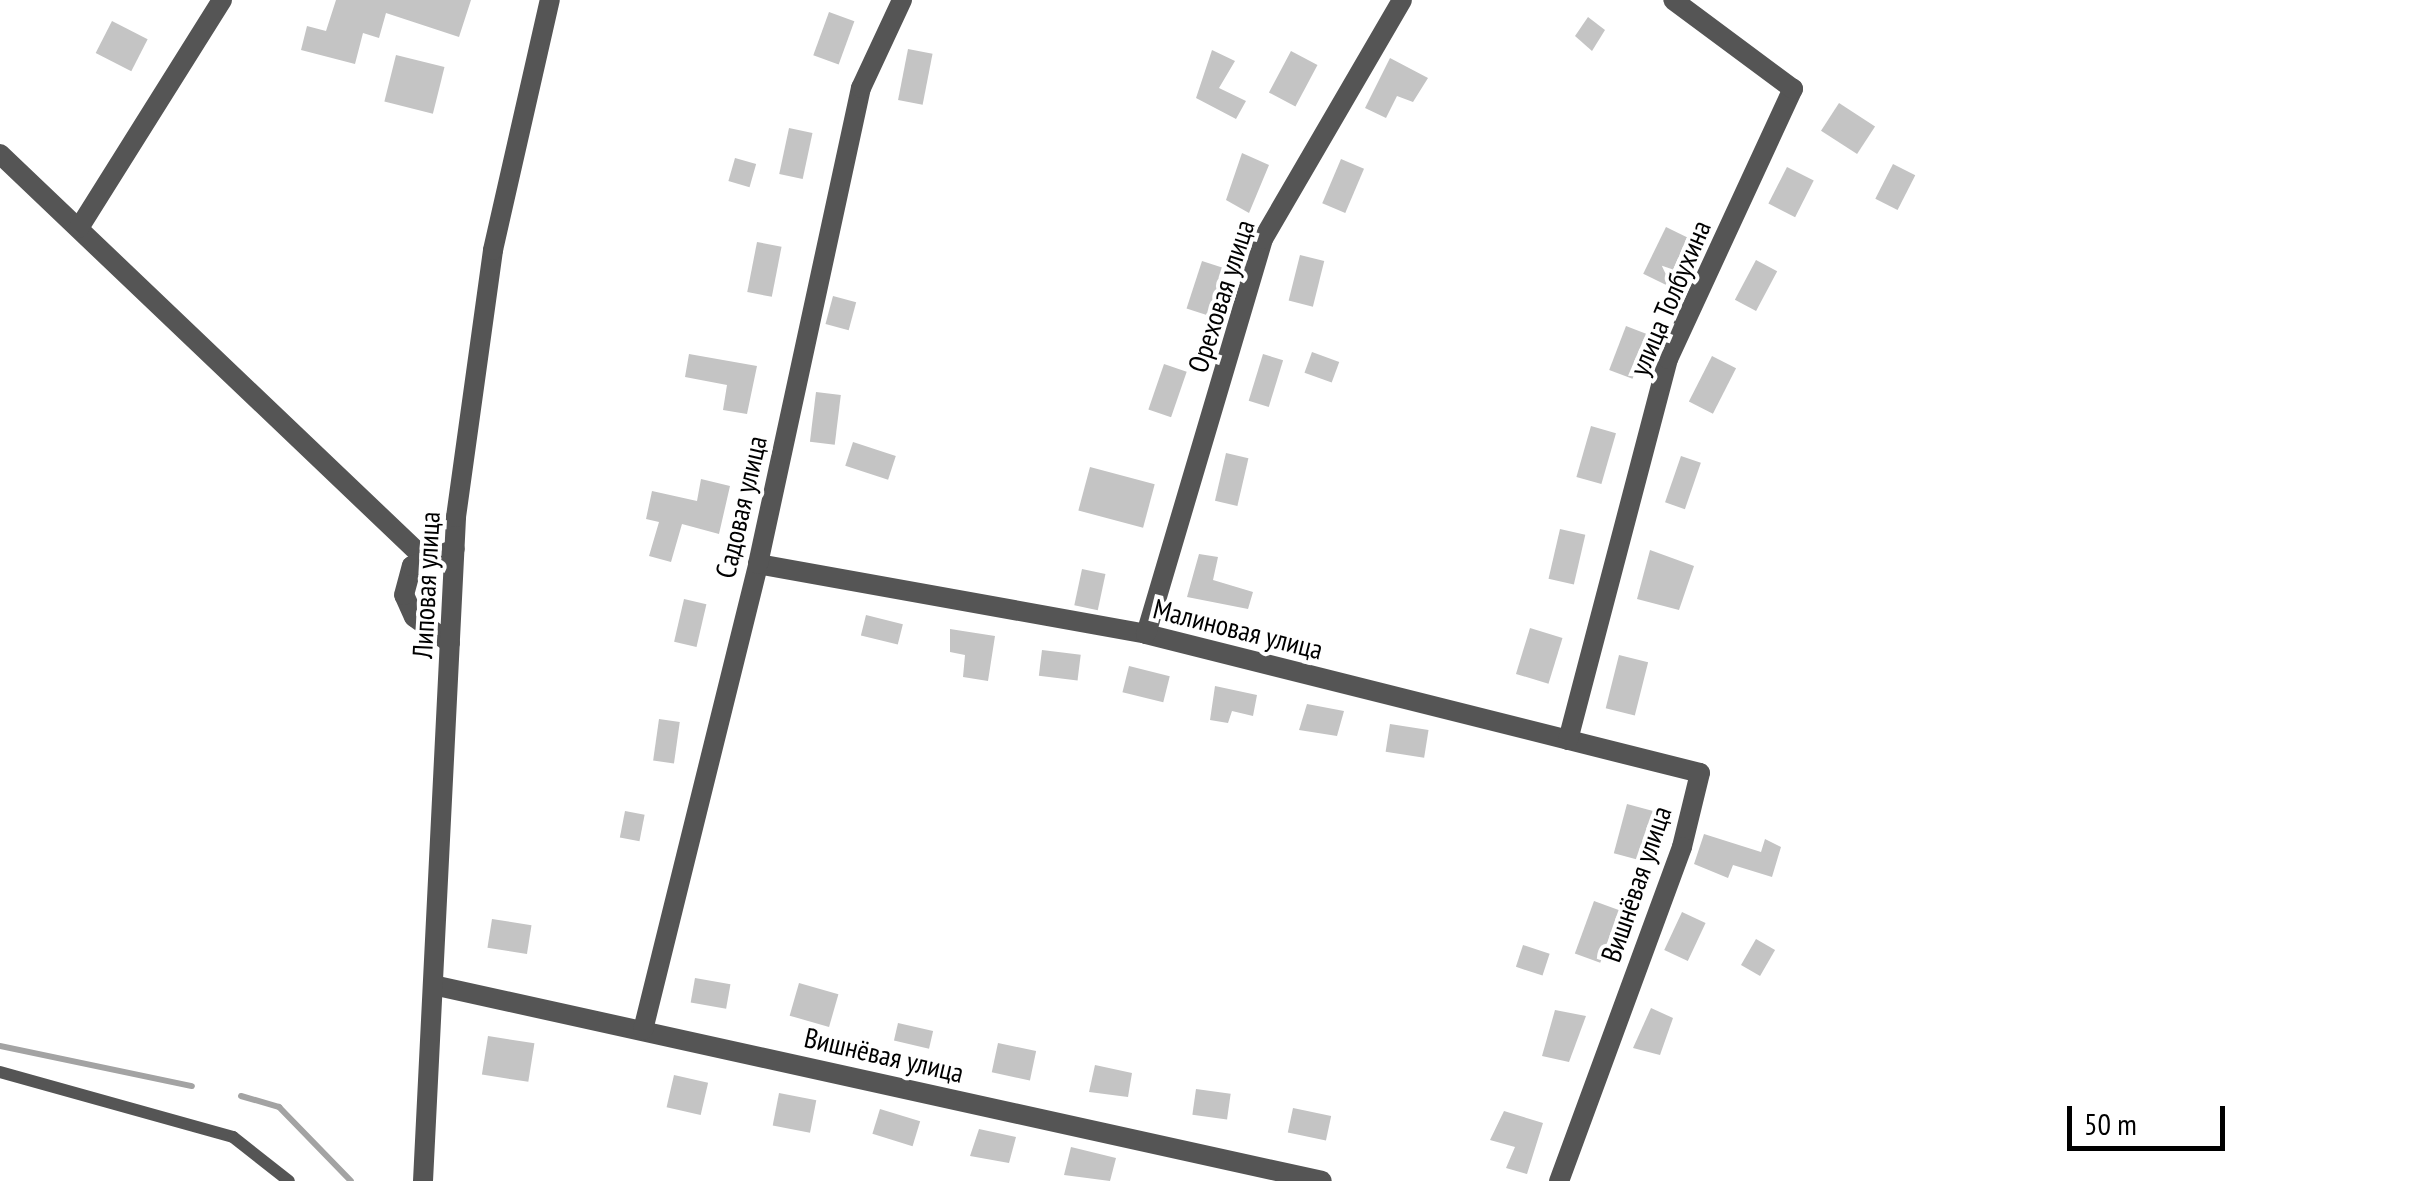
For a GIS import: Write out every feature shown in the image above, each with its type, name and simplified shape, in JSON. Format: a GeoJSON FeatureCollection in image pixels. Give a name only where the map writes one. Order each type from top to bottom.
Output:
{"type":"FeatureCollection","features":[{"type":"Feature","properties":{"kind":"street"},"geometry":{"type":"LineString","coordinates":[[79,228],[222,0]]}},
{"type":"Feature","properties":{"kind":"street","name":"Липовая улица"},"geometry":{"type":"LineString","coordinates":[[423,1181],[455,549],[493,250],[550,0]]}},
{"type":"Feature","properties":{"kind":"street","name":"Садовая улица"},"geometry":{"type":"LineString","coordinates":[[644,1030],[758,564],[861,88],[902,0]]}},
{"type":"Feature","properties":{"kind":"street","name":"Ореховая улица"},"geometry":{"type":"LineString","coordinates":[[1146,634],[1264,240],[1402,0]]}},
{"type":"Feature","properties":{"kind":"street","name":"улица Толбухина"},"geometry":{"type":"LineString","coordinates":[[1568,740],[1668,360],[1793,89],[1673,0]]}},
{"type":"Feature","properties":{"kind":"street"},"geometry":{"type":"LineString","coordinates":[[0,154],[424,558]]}},
{"type":"Feature","properties":{"kind":"street"},"geometry":{"type":"LineString","coordinates":[[450,644],[414,617],[404,595],[412,566],[424,558],[455,549]]}},
{"type":"Feature","properties":{"kind":"street","name":"Малиновая улица"},"geometry":{"type":"LineString","coordinates":[[758,564],[1146,634],[1700,773]]}},
{"type":"Feature","properties":{"kind":"street","name":"Вишнёвая улица"},"geometry":{"type":"LineString","coordinates":[[1559,1181],[1682,848],[1700,773]]}},
{"type":"Feature","properties":{"kind":"street","name":"Вишнёвая улица"},"geometry":{"type":"LineString","coordinates":[[433,985],[1322,1181]]}},
{"type":"Feature","properties":{"kind":"lane"},"geometry":{"type":"LineString","coordinates":[[0,1072],[232,1137],[290,1181]]}},
{"type":"Feature","properties":{"kind":"building"},"geometry":{"type":"Polygon","coordinates":[[[336,0],[471,0],[459,37],[386,13],[379,38],[363,33],[355,64],[301,50],[307,26],[326,31],[336,0]]]}},
{"type":"Feature","properties":{"kind":"building"},"geometry":{"type":"Polygon","coordinates":[[[829,12],[854,21],[839,64],[813,55],[829,12]]]}},
{"type":"Feature","properties":{"kind":"building"},"geometry":{"type":"Polygon","coordinates":[[[1588,17],[1605,30],[1592,51],[1575,36],[1588,17]]]}},
{"type":"Feature","properties":{"kind":"building"},"geometry":{"type":"Polygon","coordinates":[[[112,21],[148,39],[131,71],[96,53],[112,21]]]}},
{"type":"Feature","properties":{"kind":"building"},"geometry":{"type":"Polygon","coordinates":[[[908,49],[933,54],[923,105],[898,100],[908,49]]]}},
{"type":"Feature","properties":{"kind":"building"},"geometry":{"type":"Polygon","coordinates":[[[1212,50],[1235,61],[1219,88],[1246,101],[1236,119],[1196,98],[1212,50]]]}},
{"type":"Feature","properties":{"kind":"building"},"geometry":{"type":"Polygon","coordinates":[[[1291,51],[1317,65],[1295,107],[1269,92],[1291,51]]]}},
{"type":"Feature","properties":{"kind":"building"},"geometry":{"type":"Polygon","coordinates":[[[396,55],[445,67],[433,114],[384,102],[396,55]]]}},
{"type":"Feature","properties":{"kind":"building"},"geometry":{"type":"Polygon","coordinates":[[[1390,58],[1428,78],[1413,102],[1397,96],[1386,118],[1365,108],[1390,58]]]}},
{"type":"Feature","properties":{"kind":"building"},"geometry":{"type":"Polygon","coordinates":[[[1839,103],[1875,126],[1857,154],[1821,131],[1839,103]]]}},
{"type":"Feature","properties":{"kind":"building"},"geometry":{"type":"Polygon","coordinates":[[[789,128],[812,133],[803,179],[779,174],[789,128]]]}},
{"type":"Feature","properties":{"kind":"building"},"geometry":{"type":"Polygon","coordinates":[[[1242,153],[1269,165],[1249,213],[1226,200],[1242,153]]]}},
{"type":"Feature","properties":{"kind":"building"},"geometry":{"type":"Polygon","coordinates":[[[735,158],[756,164],[750,187],[728,181],[735,158]]]}},
{"type":"Feature","properties":{"kind":"building"},"geometry":{"type":"Polygon","coordinates":[[[1341,159],[1364,169],[1345,213],[1322,203],[1341,159]]]}},
{"type":"Feature","properties":{"kind":"building"},"geometry":{"type":"Polygon","coordinates":[[[1893,164],[1915,175],[1898,210],[1875,199],[1893,164]]]}},
{"type":"Feature","properties":{"kind":"building"},"geometry":{"type":"Polygon","coordinates":[[[1787,167],[1814,181],[1795,217],[1768,204],[1787,167]]]}},
{"type":"Feature","properties":{"kind":"building"},"geometry":{"type":"Polygon","coordinates":[[[1666,227],[1688,238],[1666,285],[1643,274],[1666,227]]]}},
{"type":"Feature","properties":{"kind":"building"},"geometry":{"type":"Polygon","coordinates":[[[757,242],[782,247],[772,297],[747,292],[757,242]]]}},
{"type":"Feature","properties":{"kind":"building"},"geometry":{"type":"Polygon","coordinates":[[[1300,255],[1324,261],[1313,307],[1289,301],[1300,255]]]}},
{"type":"Feature","properties":{"kind":"building"},"geometry":{"type":"Polygon","coordinates":[[[1756,260],[1777,271],[1756,311],[1735,300],[1756,260]]]}},
{"type":"Feature","properties":{"kind":"building"},"geometry":{"type":"Polygon","coordinates":[[[1202,261],[1227,269],[1211,317],[1187,309],[1202,261]]]}},
{"type":"Feature","properties":{"kind":"building"},"geometry":{"type":"Polygon","coordinates":[[[833,296],[856,302],[849,330],[825,324],[833,296]]]}},
{"type":"Feature","properties":{"kind":"building"},"geometry":{"type":"Polygon","coordinates":[[[1626,326],[1649,335],[1632,379],[1609,370],[1626,326]]]}},
{"type":"Feature","properties":{"kind":"building"},"geometry":{"type":"Polygon","coordinates":[[[1312,352],[1339,362],[1332,383],[1304,373],[1312,352]]]}},
{"type":"Feature","properties":{"kind":"building"},"geometry":{"type":"Polygon","coordinates":[[[689,354],[757,366],[747,414],[723,410],[727,385],[685,377],[689,354]]]}},
{"type":"Feature","properties":{"kind":"building"},"geometry":{"type":"Polygon","coordinates":[[[1263,354],[1283,360],[1269,407],[1249,401],[1263,354]]]}},
{"type":"Feature","properties":{"kind":"building"},"geometry":{"type":"Polygon","coordinates":[[[1712,356],[1736,368],[1713,414],[1689,401],[1712,356]]]}},
{"type":"Feature","properties":{"kind":"building"},"geometry":{"type":"Polygon","coordinates":[[[1164,364],[1187,372],[1171,417],[1148,409],[1164,364]]]}},
{"type":"Feature","properties":{"kind":"building"},"geometry":{"type":"Polygon","coordinates":[[[816,392],[841,395],[835,445],[810,442],[816,392]]]}},
{"type":"Feature","properties":{"kind":"building"},"geometry":{"type":"Polygon","coordinates":[[[1591,426],[1616,433],[1601,484],[1576,477],[1591,426]]]}},
{"type":"Feature","properties":{"kind":"building"},"geometry":{"type":"Polygon","coordinates":[[[853,442],[896,456],[888,480],[845,466],[853,442]]]}},
{"type":"Feature","properties":{"kind":"building"},"geometry":{"type":"Polygon","coordinates":[[[1226,453],[1248,458],[1237,506],[1215,501],[1226,453]]]}},
{"type":"Feature","properties":{"kind":"building"},"geometry":{"type":"Polygon","coordinates":[[[1681,456],[1701,463],[1685,509],[1665,502],[1681,456]]]}},
{"type":"Feature","properties":{"kind":"building"},"geometry":{"type":"Polygon","coordinates":[[[1090,467],[1155,484],[1143,528],[1078,510],[1090,467]]]}},
{"type":"Feature","properties":{"kind":"building"},"geometry":{"type":"Polygon","coordinates":[[[701,479],[730,486],[719,534],[682,524],[671,562],[649,556],[659,522],[646,519],[652,491],[697,501],[701,479]]]}},
{"type":"Feature","properties":{"kind":"building"},"geometry":{"type":"Polygon","coordinates":[[[1560,529],[1585,535],[1574,585],[1549,579],[1560,529]]]}},
{"type":"Feature","properties":{"kind":"building"},"geometry":{"type":"Polygon","coordinates":[[[1650,550],[1694,566],[1679,610],[1637,599],[1650,550]]]}},
{"type":"Feature","properties":{"kind":"building"},"geometry":{"type":"Polygon","coordinates":[[[1199,554],[1218,557],[1213,580],[1253,592],[1248,609],[1187,597],[1199,554]]]}},
{"type":"Feature","properties":{"kind":"building"},"geometry":{"type":"Polygon","coordinates":[[[1082,569],[1105,574],[1098,610],[1074,605],[1082,569]]]}},
{"type":"Feature","properties":{"kind":"building"},"geometry":{"type":"Polygon","coordinates":[[[684,599],[706,604],[697,647],[674,642],[684,599]]]}},
{"type":"Feature","properties":{"kind":"building"},"geometry":{"type":"Polygon","coordinates":[[[866,615],[903,624],[898,645],[861,635],[866,615]]]}},
{"type":"Feature","properties":{"kind":"building"},"geometry":{"type":"Polygon","coordinates":[[[1530,628],[1563,638],[1548,684],[1516,674],[1530,628]]]}},
{"type":"Feature","properties":{"kind":"building"},"geometry":{"type":"Polygon","coordinates":[[[950,629],[995,636],[988,681],[963,677],[965,655],[950,652],[950,629]]]}},
{"type":"Feature","properties":{"kind":"building"},"geometry":{"type":"Polygon","coordinates":[[[1042,650],[1081,655],[1078,681],[1039,676],[1042,650]]]}},
{"type":"Feature","properties":{"kind":"building"},"geometry":{"type":"Polygon","coordinates":[[[1619,655],[1648,662],[1635,716],[1606,708],[1619,655]]]}},
{"type":"Feature","properties":{"kind":"building"},"geometry":{"type":"Polygon","coordinates":[[[1129,666],[1170,676],[1163,702],[1122,692],[1129,666]]]}},
{"type":"Feature","properties":{"kind":"building"},"geometry":{"type":"Polygon","coordinates":[[[1215,686],[1257,695],[1253,716],[1232,711],[1228,723],[1210,720],[1215,686]]]}},
{"type":"Feature","properties":{"kind":"building"},"geometry":{"type":"Polygon","coordinates":[[[1307,704],[1344,711],[1337,736],[1299,730],[1307,704]]]}},
{"type":"Feature","properties":{"kind":"building"},"geometry":{"type":"Polygon","coordinates":[[[659,719],[680,722],[674,764],[653,761],[659,719]]]}},
{"type":"Feature","properties":{"kind":"building"},"geometry":{"type":"Polygon","coordinates":[[[1390,724],[1429,730],[1424,758],[1386,752],[1390,724]]]}},
{"type":"Feature","properties":{"kind":"building"},"geometry":{"type":"Polygon","coordinates":[[[1627,804],[1653,811],[1640,860],[1614,853],[1627,804]]]}},
{"type":"Feature","properties":{"kind":"building"},"geometry":{"type":"Polygon","coordinates":[[[625,811],[645,815],[639,841],[620,838],[625,811]]]}},
{"type":"Feature","properties":{"kind":"building"},"geometry":{"type":"Polygon","coordinates":[[[1704,834],[1761,852],[1765,839],[1781,847],[1772,877],[1733,865],[1728,878],[1694,864],[1704,834]]]}},
{"type":"Feature","properties":{"kind":"building"},"geometry":{"type":"Polygon","coordinates":[[[1594,901],[1619,910],[1600,963],[1575,954],[1594,901]]]}},
{"type":"Feature","properties":{"kind":"building"},"geometry":{"type":"Polygon","coordinates":[[[1682,912],[1706,923],[1688,961],[1664,950],[1682,912]]]}},
{"type":"Feature","properties":{"kind":"building"},"geometry":{"type":"Polygon","coordinates":[[[492,919],[532,925],[527,954],[487,948],[492,919]]]}},
{"type":"Feature","properties":{"kind":"building"},"geometry":{"type":"Polygon","coordinates":[[[1756,939],[1775,950],[1760,976],[1741,965],[1756,939]]]}},
{"type":"Feature","properties":{"kind":"building"},"geometry":{"type":"Polygon","coordinates":[[[1523,945],[1550,954],[1543,976],[1516,967],[1523,945]]]}},
{"type":"Feature","properties":{"kind":"building"},"geometry":{"type":"Polygon","coordinates":[[[695,978],[730,984],[726,1009],[691,1003],[695,978]]]}},
{"type":"Feature","properties":{"kind":"building"},"geometry":{"type":"Polygon","coordinates":[[[799,983],[838,994],[829,1027],[790,1016],[799,983]]]}},
{"type":"Feature","properties":{"kind":"building"},"geometry":{"type":"Polygon","coordinates":[[[1651,1008],[1673,1018],[1660,1055],[1633,1048],[1651,1008]]]}},
{"type":"Feature","properties":{"kind":"building"},"geometry":{"type":"Polygon","coordinates":[[[1555,1010],[1586,1016],[1569,1062],[1542,1056],[1555,1010]]]}},
{"type":"Feature","properties":{"kind":"building"},"geometry":{"type":"Polygon","coordinates":[[[898,1023],[933,1031],[929,1049],[894,1041],[898,1023]]]}},
{"type":"Feature","properties":{"kind":"building"},"geometry":{"type":"Polygon","coordinates":[[[488,1036],[534,1043],[528,1082],[482,1075],[488,1036]]]}},
{"type":"Feature","properties":{"kind":"building"},"geometry":{"type":"Polygon","coordinates":[[[998,1043],[1036,1051],[1030,1080],[992,1072],[998,1043]]]}},
{"type":"Feature","properties":{"kind":"building"},"geometry":{"type":"Polygon","coordinates":[[[1095,1065],[1132,1073],[1128,1097],[1089,1092],[1095,1065]]]}},
{"type":"Feature","properties":{"kind":"building"},"geometry":{"type":"Polygon","coordinates":[[[674,1075],[708,1083],[701,1115],[667,1107],[674,1075]]]}},
{"type":"Feature","properties":{"kind":"building"},"geometry":{"type":"Polygon","coordinates":[[[1196,1089],[1231,1094],[1227,1120],[1192,1115],[1196,1089]]]}},
{"type":"Feature","properties":{"kind":"building"},"geometry":{"type":"Polygon","coordinates":[[[779,1093],[816,1100],[810,1133],[773,1125],[779,1093]]]}},
{"type":"Feature","properties":{"kind":"building"},"geometry":{"type":"Polygon","coordinates":[[[1293,1108],[1331,1116],[1326,1141],[1288,1132],[1293,1108]]]}},
{"type":"Feature","properties":{"kind":"building"},"geometry":{"type":"Polygon","coordinates":[[[880,1109],[920,1121],[913,1146],[872,1134],[880,1109]]]}},
{"type":"Feature","properties":{"kind":"building"},"geometry":{"type":"Polygon","coordinates":[[[1504,1111],[1543,1123],[1527,1174],[1506,1168],[1515,1147],[1490,1140],[1504,1111]]]}},
{"type":"Feature","properties":{"kind":"building"},"geometry":{"type":"Polygon","coordinates":[[[979,1129],[1016,1137],[1009,1163],[970,1156],[979,1129]]]}},
{"type":"Feature","properties":{"kind":"building"},"geometry":{"type":"Polygon","coordinates":[[[1071,1147],[1116,1158],[1110,1181],[1064,1175],[1071,1147]]]}},
{"type":"Feature","properties":{"kind":"waterway"},"geometry":{"type":"LineString","coordinates":[[0,1046],[192,1086]]}},
{"type":"Feature","properties":{"kind":"waterway"},"geometry":{"type":"LineString","coordinates":[[241,1096],[279,1107],[351,1181]]}}]}
